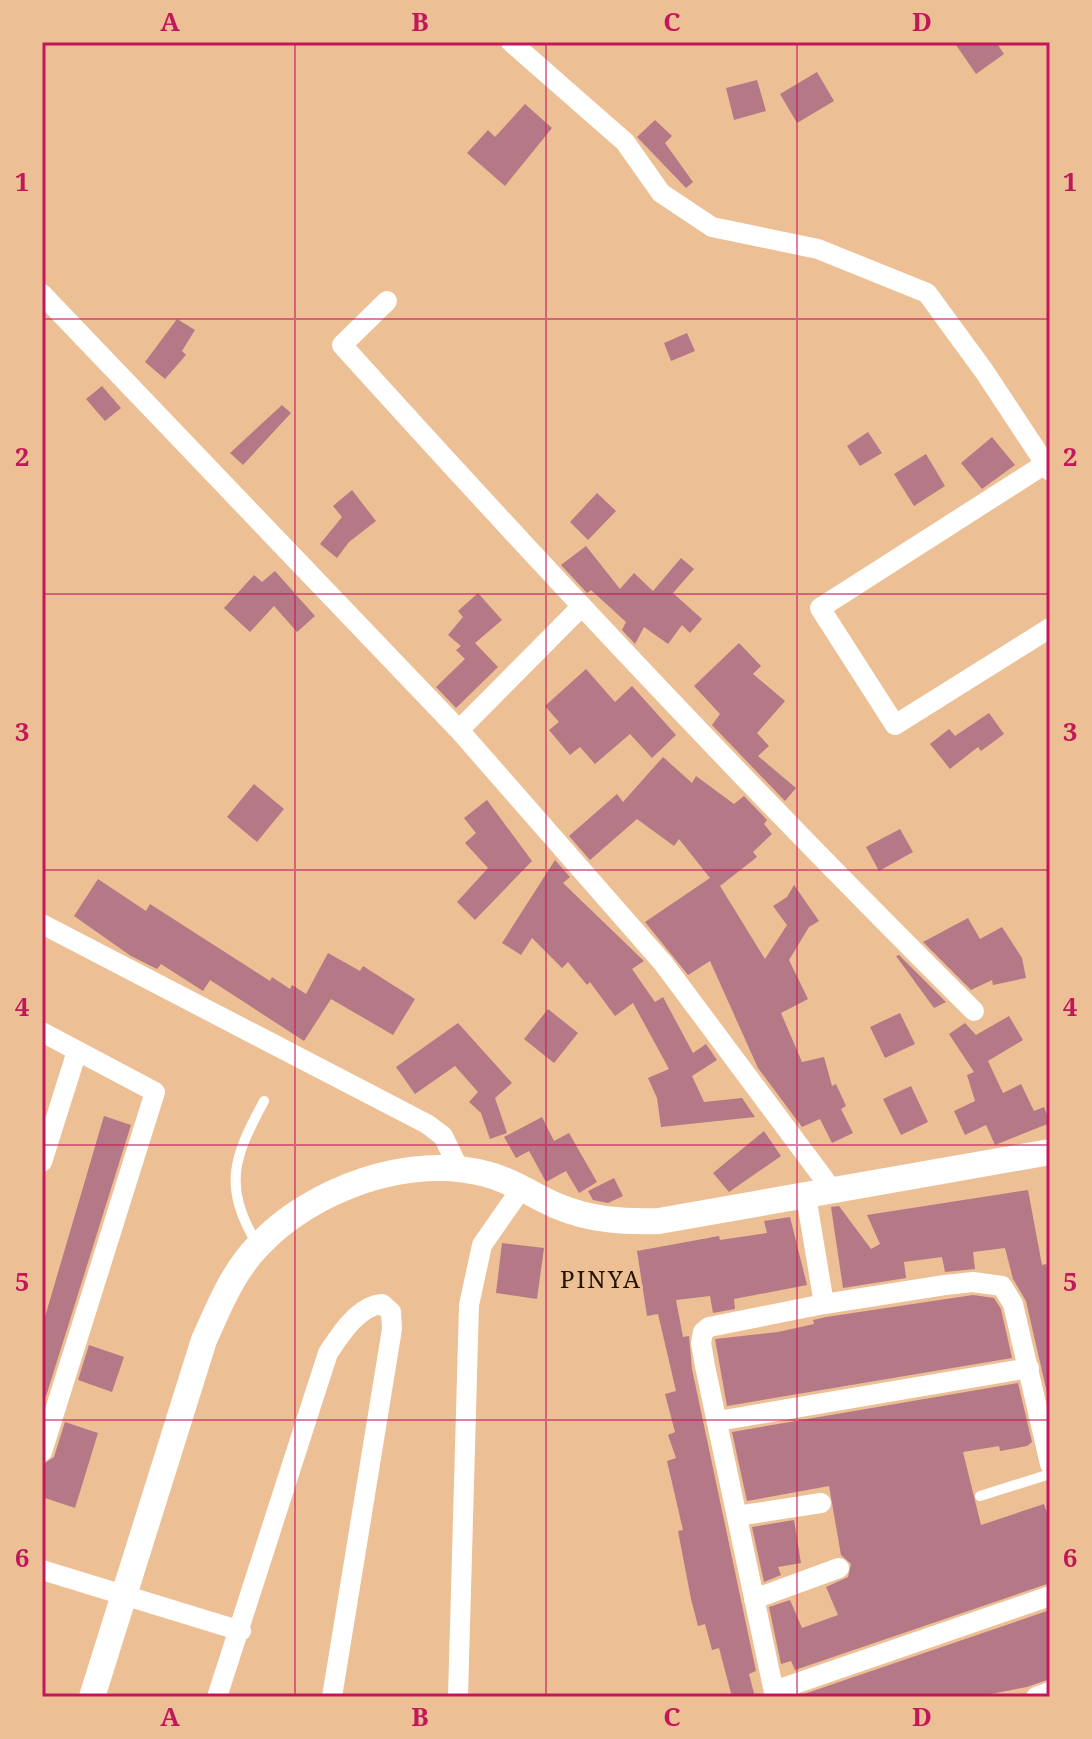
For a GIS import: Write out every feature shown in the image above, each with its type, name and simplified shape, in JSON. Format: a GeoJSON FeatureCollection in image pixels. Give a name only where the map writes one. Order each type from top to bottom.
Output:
{"type":"FeatureCollection","features":[{"type":"Feature","properties":{"kind":"street"},"geometry":{"type":"LineString","coordinates":[[511,42],[625,142],[661,193],[712,227],[818,249],[927,293],[984,371],[1048,468],[820,608],[895,725],[1050,628]]}},
{"type":"Feature","properties":{"kind":"street"},"geometry":{"type":"LineString","coordinates":[[42,294],[459,730],[663,963],[833,1191]]}},
{"type":"Feature","properties":{"kind":"street"},"geometry":{"type":"LineString","coordinates":[[387,301],[342,345],[759,796],[974,1011]]}},
{"type":"Feature","properties":{"kind":"street"},"geometry":{"type":"LineString","coordinates":[[459,730],[581,607]]}},
{"type":"Feature","properties":{"kind":"street"},"geometry":{"type":"LineString","coordinates":[[42,924],[427,1124],[443,1136],[458,1167]]}},
{"type":"Feature","properties":{"kind":"street"},"geometry":{"type":"LineString","coordinates":[[42,1032],[155,1092],[42,1452]]}},
{"type":"Feature","properties":{"kind":"street"},"geometry":{"type":"LineString","coordinates":[[42,1162],[77,1051]]}},
{"type":"Feature","properties":{"kind":"street"},"geometry":{"type":"LineString","coordinates":[[92,1697],[204,1340],[228,1286],[258,1245],[297,1213],[345,1187],[412,1170],[458,1167],[489,1174],[559,1207],[621,1222],[659,1221],[1050,1152]]}},
{"type":"Feature","properties":{"kind":"street"},"geometry":{"type":"LineString","coordinates":[[458,1697],[469,1305],[482,1245],[521,1189]]}},
{"type":"Feature","properties":{"kind":"street"},"geometry":{"type":"LineString","coordinates":[[806,1196],[824,1304]]}},
{"type":"Feature","properties":{"kind":"street"},"geometry":{"type":"LineString","coordinates":[[1050,1464],[1013,1304],[1006,1290],[997,1284],[973,1282],[824,1304],[709,1327],[703,1332],[701,1343],[774,1694],[1050,1596]]}},
{"type":"Feature","properties":{"kind":"street"},"geometry":{"type":"LineString","coordinates":[[217,1697],[241,1631],[328,1353],[350,1323],[375,1304],[382,1304],[391,1312],[392,1329],[332,1697]]}},
{"type":"Feature","properties":{"kind":"street"},"geometry":{"type":"LineString","coordinates":[[718,1421],[1029,1368]]}},
{"type":"Feature","properties":{"kind":"street"},"geometry":{"type":"LineString","coordinates":[[737,1516],[821,1503]]}},
{"type":"Feature","properties":{"kind":"street"},"geometry":{"type":"LineString","coordinates":[[754,1599],[839,1568]]}},
{"type":"Feature","properties":{"kind":"street"},"geometry":{"type":"LineString","coordinates":[[42,1570],[241,1631]]}},
{"type":"Feature","properties":{"kind":"street"},"geometry":{"type":"LineString","coordinates":[[1036,1697],[1050,1692]]}},
{"type":"Feature","properties":{"kind":"lane"},"geometry":{"type":"LineString","coordinates":[[258,1245],[241,1218],[234,1195],[234,1174],[241,1144],[264,1101]]}},
{"type":"Feature","properties":{"kind":"lane"},"geometry":{"type":"LineString","coordinates":[[980,1496],[1050,1474]]}},
{"type":"Feature","properties":{"kind":"building"},"geometry":{"type":"Polygon","coordinates":[[[954,42],[996,42],[1004,54],[976,74],[954,42]]]}},
{"type":"Feature","properties":{"kind":"building"},"geometry":{"type":"Polygon","coordinates":[[[817,72],[834,101],[797,123],[780,94],[817,72]]]}},
{"type":"Feature","properties":{"kind":"building"},"geometry":{"type":"Polygon","coordinates":[[[757,80],[766,111],[734,120],[726,88],[757,80]]]}},
{"type":"Feature","properties":{"kind":"building"},"geometry":{"type":"Polygon","coordinates":[[[525,104],[552,128],[505,186],[467,153],[488,130],[495,137],[525,104]]]}},
{"type":"Feature","properties":{"kind":"building"},"geometry":{"type":"Polygon","coordinates":[[[655,120],[672,136],[665,143],[693,182],[686,188],[637,137],[655,120]]]}},
{"type":"Feature","properties":{"kind":"building"},"geometry":{"type":"Polygon","coordinates":[[[177,319],[195,330],[182,351],[186,355],[165,379],[145,362],[177,319]]]}},
{"type":"Feature","properties":{"kind":"building"},"geometry":{"type":"Polygon","coordinates":[[[687,333],[695,351],[671,361],[664,343],[687,333]]]}},
{"type":"Feature","properties":{"kind":"building"},"geometry":{"type":"Polygon","coordinates":[[[102,386],[121,408],[105,421],[86,399],[102,386]]]}},
{"type":"Feature","properties":{"kind":"building"},"geometry":{"type":"Polygon","coordinates":[[[282,405],[291,413],[243,465],[230,453],[282,405]]]}},
{"type":"Feature","properties":{"kind":"building"},"geometry":{"type":"Polygon","coordinates":[[[868,432],[882,453],[860,466],[847,446],[868,432]]]}},
{"type":"Feature","properties":{"kind":"building"},"geometry":{"type":"Polygon","coordinates":[[[992,437],[1015,465],[982,489],[961,463],[992,437]]]}},
{"type":"Feature","properties":{"kind":"building"},"geometry":{"type":"Polygon","coordinates":[[[926,454],[945,486],[914,506],[894,474],[926,454]]]}},
{"type":"Feature","properties":{"kind":"building"},"geometry":{"type":"Polygon","coordinates":[[[352,490],[376,521],[349,542],[337,558],[320,544],[342,517],[333,506],[352,490]]]}},
{"type":"Feature","properties":{"kind":"building"},"geometry":{"type":"Polygon","coordinates":[[[597,493],[616,511],[588,540],[570,522],[597,493]]]}},
{"type":"Feature","properties":{"kind":"building"},"geometry":{"type":"Polygon","coordinates":[[[586,546],[620,589],[634,573],[653,591],[681,558],[694,569],[673,593],[702,619],[690,633],[682,625],[668,644],[644,627],[635,644],[622,630],[626,622],[591,590],[587,593],[561,565],[586,546]]]}},
{"type":"Feature","properties":{"kind":"building"},"geometry":{"type":"Polygon","coordinates":[[[275,571],[315,616],[297,632],[274,606],[250,632],[224,608],[254,575],[262,582],[275,571]]]}},
{"type":"Feature","properties":{"kind":"building"},"geometry":{"type":"Polygon","coordinates":[[[478,593],[502,620],[475,643],[498,667],[456,708],[436,687],[465,659],[456,650],[461,646],[448,635],[463,617],[458,611],[478,593]]]}},
{"type":"Feature","properties":{"kind":"building"},"geometry":{"type":"Polygon","coordinates":[[[739,643],[761,666],[753,674],[785,701],[757,733],[769,746],[758,756],[796,788],[785,801],[712,725],[720,714],[694,686],[739,643]]]}},
{"type":"Feature","properties":{"kind":"building"},"geometry":{"type":"Polygon","coordinates":[[[586,669],[615,702],[632,686],[676,735],[652,758],[630,734],[595,764],[580,747],[570,755],[549,730],[559,722],[545,706],[586,669]]]}},
{"type":"Feature","properties":{"kind":"building"},"geometry":{"type":"Polygon","coordinates":[[[989,713],[1004,734],[981,751],[978,747],[950,769],[930,744],[949,729],[955,736],[989,713]]]}},
{"type":"Feature","properties":{"kind":"building"},"geometry":{"type":"Polygon","coordinates":[[[663,757],[692,783],[696,776],[734,804],[744,796],[767,820],[764,824],[772,834],[753,852],[757,857],[720,886],[765,959],[787,925],[773,906],[787,897],[794,885],[819,921],[809,927],[789,960],[808,999],[781,1013],[802,1062],[824,1057],[832,1086],[836,1084],[846,1106],[841,1109],[853,1133],[832,1143],[820,1119],[802,1127],[758,1068],[710,961],[688,975],[645,922],[710,878],[679,839],[674,846],[637,819],[590,860],[569,836],[617,794],[623,802],[663,757]]]}},
{"type":"Feature","properties":{"kind":"building"},"geometry":{"type":"Polygon","coordinates":[[[254,784],[284,809],[257,842],[227,817],[254,784]]]}},
{"type":"Feature","properties":{"kind":"building"},"geometry":{"type":"Polygon","coordinates":[[[487,800],[532,861],[475,920],[457,902],[488,868],[465,843],[476,833],[464,818],[487,800]]]}},
{"type":"Feature","properties":{"kind":"building"},"geometry":{"type":"Polygon","coordinates":[[[900,829],[913,852],[879,871],[866,847],[900,829]]]}},
{"type":"Feature","properties":{"kind":"building"},"geometry":{"type":"Polygon","coordinates":[[[555,860],[570,877],[563,883],[644,961],[632,969],[655,1002],[663,997],[693,1053],[706,1044],[717,1060],[692,1076],[704,1102],[742,1098],[755,1117],[661,1127],[657,1098],[648,1078],[669,1069],[633,1003],[615,1016],[590,982],[587,985],[568,962],[562,968],[532,938],[521,955],[502,943],[555,860]]]}},
{"type":"Feature","properties":{"kind":"building"},"geometry":{"type":"Polygon","coordinates":[[[98,879],[146,911],[150,904],[270,981],[272,977],[290,989],[292,985],[306,994],[328,953],[360,971],[363,966],[415,999],[393,1035],[331,999],[304,1041],[210,980],[203,991],[161,964],[157,969],[131,956],[74,916],[98,879]]]}},
{"type":"Feature","properties":{"kind":"building"},"geometry":{"type":"Polygon","coordinates":[[[968,918],[980,939],[1002,927],[1022,958],[1026,978],[993,985],[992,980],[971,990],[923,942],[968,918]]]}},
{"type":"Feature","properties":{"kind":"building"},"geometry":{"type":"Polygon","coordinates":[[[899,955],[946,1002],[934,1008],[896,956],[899,955]]]}},
{"type":"Feature","properties":{"kind":"building"},"geometry":{"type":"Polygon","coordinates":[[[548,1009],[578,1033],[554,1063],[524,1039],[548,1009]]]}},
{"type":"Feature","properties":{"kind":"building"},"geometry":{"type":"Polygon","coordinates":[[[900,1013],[915,1044],[885,1058],[870,1027],[900,1013]]]}},
{"type":"Feature","properties":{"kind":"building"},"geometry":{"type":"Polygon","coordinates":[[[1009,1016],[1023,1040],[988,1061],[1003,1093],[1021,1084],[1034,1111],[1044,1107],[1050,1123],[995,1145],[986,1125],[965,1135],[954,1111],[975,1101],[967,1075],[974,1072],[949,1034],[965,1023],[976,1035],[1009,1016]]]}},
{"type":"Feature","properties":{"kind":"building"},"geometry":{"type":"Polygon","coordinates":[[[458,1023],[512,1083],[495,1098],[507,1133],[490,1139],[481,1113],[469,1102],[478,1092],[455,1066],[415,1094],[396,1067],[458,1023]]]}},
{"type":"Feature","properties":{"kind":"building"},"geometry":{"type":"Polygon","coordinates":[[[911,1086],[928,1122],[901,1135],[883,1099],[911,1086]]]}},
{"type":"Feature","properties":{"kind":"building"},"geometry":{"type":"Polygon","coordinates":[[[104,1116],[131,1125],[42,1409],[42,1327],[104,1116]]]}},
{"type":"Feature","properties":{"kind":"building"},"geometry":{"type":"Polygon","coordinates":[[[542,1117],[554,1141],[569,1133],[597,1182],[579,1193],[566,1171],[546,1182],[529,1151],[516,1158],[504,1137],[542,1117]]]}},
{"type":"Feature","properties":{"kind":"building"},"geometry":{"type":"Polygon","coordinates":[[[764,1131],[781,1156],[729,1192],[713,1173],[764,1131]]]}},
{"type":"Feature","properties":{"kind":"building"},"geometry":{"type":"Polygon","coordinates":[[[614,1178],[623,1196],[608,1203],[593,1200],[588,1191],[614,1178]]]}},
{"type":"Feature","properties":{"kind":"building"},"geometry":{"type":"Polygon","coordinates":[[[1028,1190],[1042,1265],[1046,1264],[1050,1283],[1050,1406],[1026,1301],[1013,1279],[1005,1248],[973,1252],[975,1269],[945,1272],[942,1257],[904,1262],[906,1278],[843,1288],[831,1207],[839,1206],[871,1249],[880,1244],[867,1215],[1028,1190]]]}},
{"type":"Feature","properties":{"kind":"building"},"geometry":{"type":"Polygon","coordinates":[[[790,1217],[807,1285],[734,1299],[735,1309],[713,1313],[710,1296],[676,1300],[683,1337],[689,1336],[692,1369],[756,1671],[749,1674],[755,1697],[732,1697],[719,1648],[712,1650],[705,1624],[698,1626],[691,1599],[678,1531],[683,1530],[667,1461],[676,1458],[668,1435],[675,1432],[665,1394],[676,1391],[658,1314],[647,1316],[637,1251],[719,1236],[720,1240],[767,1233],[764,1221],[790,1217]]]}},
{"type":"Feature","properties":{"kind":"building"},"geometry":{"type":"Polygon","coordinates":[[[502,1243],[544,1248],[537,1299],[496,1293],[502,1243]]]}},
{"type":"Feature","properties":{"kind":"building"},"geometry":{"type":"Polygon","coordinates":[[[973,1295],[994,1298],[1001,1309],[1012,1358],[727,1406],[715,1339],[778,1332],[814,1324],[813,1320],[826,1317],[973,1295]]]}},
{"type":"Feature","properties":{"kind":"building"},"geometry":{"type":"Polygon","coordinates":[[[89,1345],[124,1357],[112,1392],[78,1380],[89,1345]]]}},
{"type":"Feature","properties":{"kind":"building"},"geometry":{"type":"Polygon","coordinates":[[[1018,1383],[1032,1442],[1027,1446],[1000,1451],[999,1446],[963,1452],[981,1525],[1044,1504],[1050,1522],[1050,1583],[795,1670],[791,1661],[781,1664],[769,1607],[790,1600],[802,1628],[838,1615],[826,1587],[848,1577],[851,1564],[841,1555],[829,1486],[747,1501],[732,1432],[1018,1383]]]}},
{"type":"Feature","properties":{"kind":"building"},"geometry":{"type":"Polygon","coordinates":[[[65,1422],[98,1433],[75,1508],[42,1497],[42,1465],[54,1457],[65,1422]]]}},
{"type":"Feature","properties":{"kind":"building"},"geometry":{"type":"Polygon","coordinates":[[[794,1520],[801,1563],[778,1567],[781,1575],[764,1582],[752,1527],[794,1520]]]}},
{"type":"Feature","properties":{"kind":"building"},"geometry":{"type":"Polygon","coordinates":[[[1050,1610],[1050,1679],[1027,1687],[975,1697],[804,1694],[1050,1610]]]}},
{"type":"Feature","properties":{"kind":"district","name":"PINYA"},"geometry":{"type":"Point","coordinates":[601,1278]}}]}
